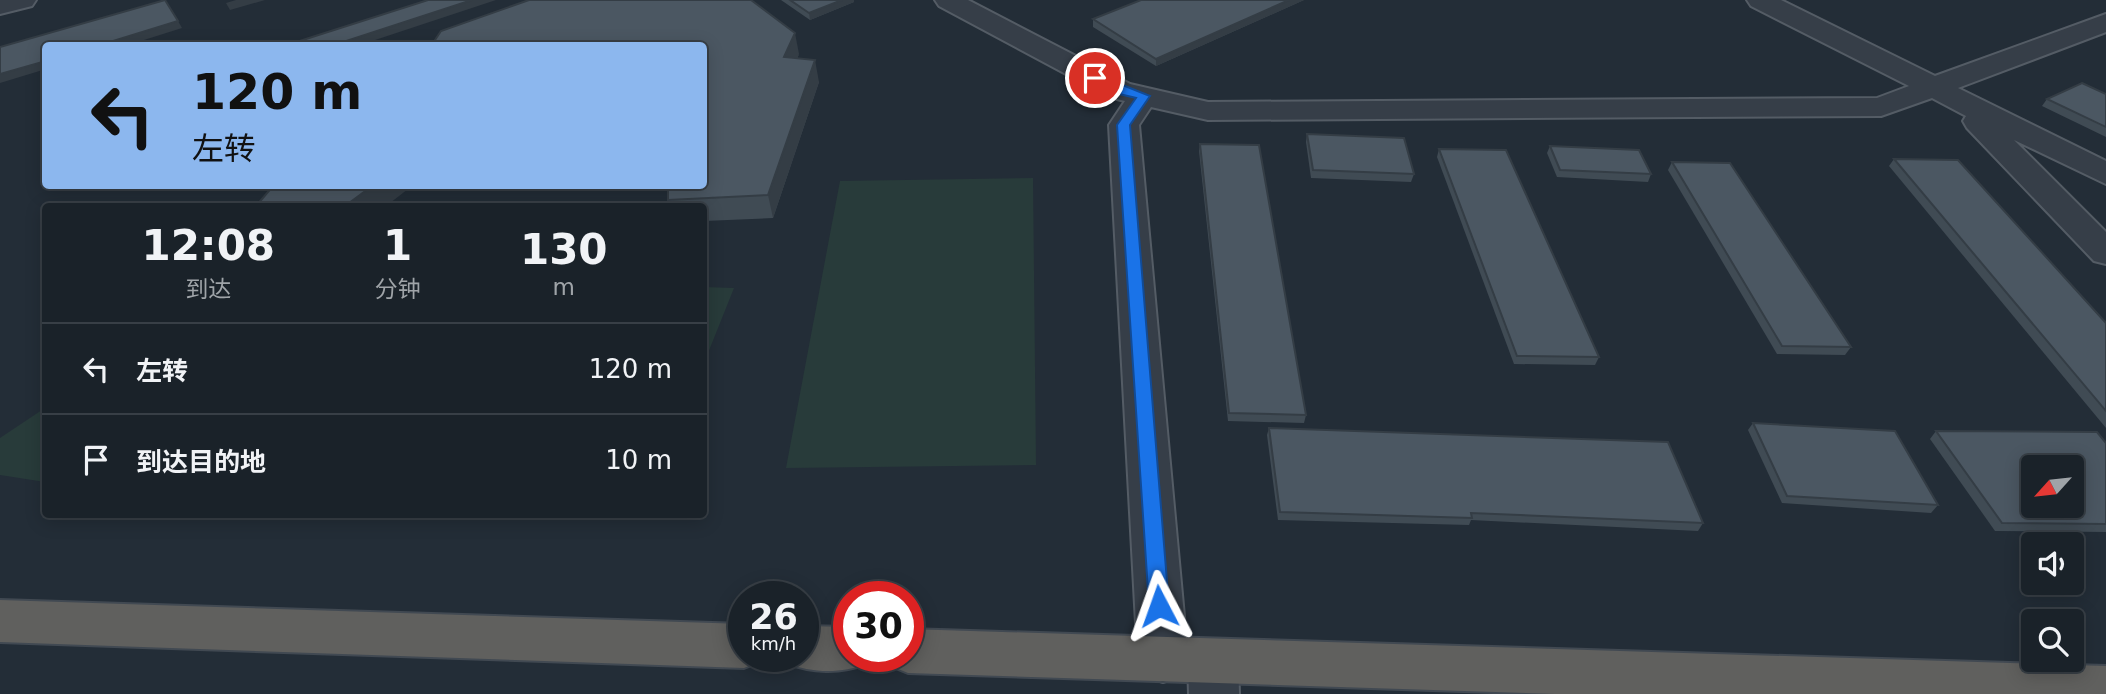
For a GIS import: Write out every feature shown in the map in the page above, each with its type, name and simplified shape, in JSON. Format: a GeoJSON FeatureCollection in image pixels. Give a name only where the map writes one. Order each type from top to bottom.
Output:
{"type":"FeatureCollection","features":[{"type":"Feature","properties":{"kind":"highway"},"geometry":{"type":"LineString","coordinates":[[0,621],[728,645]]}},
{"type":"Feature","properties":{"kind":"highway"},"geometry":{"type":"LineString","coordinates":[[924,652],[1163,660],[1214,678],[2106,689]]}},
{"type":"Feature","properties":{"kind":"street"},"geometry":{"type":"LineString","coordinates":[[0,6],[23,0]]}},
{"type":"Feature","properties":{"kind":"street"},"geometry":{"type":"LineString","coordinates":[[948,0],[1120,91],[1208,111],[1881,107],[1946,93],[2106,22]]}},
{"type":"Feature","properties":{"kind":"street"},"geometry":{"type":"LineString","coordinates":[[1760,0],[2106,174]]}},
{"type":"Feature","properties":{"kind":"street"},"geometry":{"type":"LineString","coordinates":[[1946,93],[2106,253]]}},
{"type":"Feature","properties":{"kind":"street"},"geometry":{"type":"LineString","coordinates":[[1143,96],[1124,125],[1163,660]]}},
{"type":"Feature","properties":{"kind":"green space"},"geometry":{"type":"Polygon","coordinates":[[[1033,178],[1036,465],[786,468],[840,181],[1033,178]]]}},
{"type":"Feature","properties":{"kind":"green space"},"geometry":{"type":"Polygon","coordinates":[[[707,287],[734,288],[707,356],[707,287]]]}},
{"type":"Feature","properties":{"kind":"green space"},"geometry":{"type":"Polygon","coordinates":[[[42,410],[42,482],[0,475],[0,438],[42,410]]]}},
{"type":"Feature","properties":{"kind":"building"},"geometry":{"type":"Polygon","coordinates":[[[165,0],[178,21],[110,42],[42,42],[42,62],[0,74],[0,47],[165,0]]]}},
{"type":"Feature","properties":{"kind":"building"},"geometry":{"type":"Polygon","coordinates":[[[428,0],[472,0],[343,42],[297,42],[428,0]]]}},
{"type":"Feature","properties":{"kind":"building"},"geometry":{"type":"Polygon","coordinates":[[[529,0],[751,0],[795,33],[784,57],[815,60],[768,195],[668,200],[668,189],[707,189],[707,42],[434,42],[441,31],[529,0]]]}},
{"type":"Feature","properties":{"kind":"building"},"geometry":{"type":"Polygon","coordinates":[[[790,0],[842,0],[809,13],[790,0]]]}},
{"type":"Feature","properties":{"kind":"building"},"geometry":{"type":"Polygon","coordinates":[[[1141,0],[1289,0],[1156,59],[1093,19],[1141,0]]]}},
{"type":"Feature","properties":{"kind":"building"},"geometry":{"type":"Polygon","coordinates":[[[2082,83],[2106,94],[2106,127],[2047,99],[2082,83]]]}},
{"type":"Feature","properties":{"kind":"building"},"geometry":{"type":"Polygon","coordinates":[[[1307,134],[1404,138],[1414,174],[1313,170],[1307,134]]]}},
{"type":"Feature","properties":{"kind":"building"},"geometry":{"type":"Polygon","coordinates":[[[1200,144],[1259,145],[1306,415],[1229,413],[1200,144]]]}},
{"type":"Feature","properties":{"kind":"building"},"geometry":{"type":"Polygon","coordinates":[[[1550,146],[1639,150],[1651,174],[1560,170],[1550,146]]]}},
{"type":"Feature","properties":{"kind":"building"},"geometry":{"type":"Polygon","coordinates":[[[1439,149],[1506,150],[1599,357],[1517,356],[1439,149]]]}},
{"type":"Feature","properties":{"kind":"building"},"geometry":{"type":"Polygon","coordinates":[[[1894,159],[1958,160],[2106,323],[2106,411],[1894,159]]]}},
{"type":"Feature","properties":{"kind":"building"},"geometry":{"type":"Polygon","coordinates":[[[1672,162],[1730,163],[1851,347],[1782,346],[1672,162]]]}},
{"type":"Feature","properties":{"kind":"building"},"geometry":{"type":"Polygon","coordinates":[[[270,189],[368,189],[349,203],[259,203],[270,189]]]}},
{"type":"Feature","properties":{"kind":"building"},"geometry":{"type":"Polygon","coordinates":[[[1753,423],[1895,431],[1938,505],[1787,496],[1753,423]]]}},
{"type":"Feature","properties":{"kind":"building"},"geometry":{"type":"Polygon","coordinates":[[[1269,428],[1668,442],[1703,523],[1471,513],[1472,518],[1280,512],[1269,428]]]}},
{"type":"Feature","properties":{"kind":"building"},"geometry":{"type":"Polygon","coordinates":[[[1936,431],[2097,432],[2106,443],[2106,524],[2002,523],[1936,431]]]}},
{"type":"Feature","properties":{"kind":"route"},"geometry":{"type":"LineString","coordinates":[[1095,78],[1120,91],[1143,96],[1124,125],[1159,606]]}}]}
